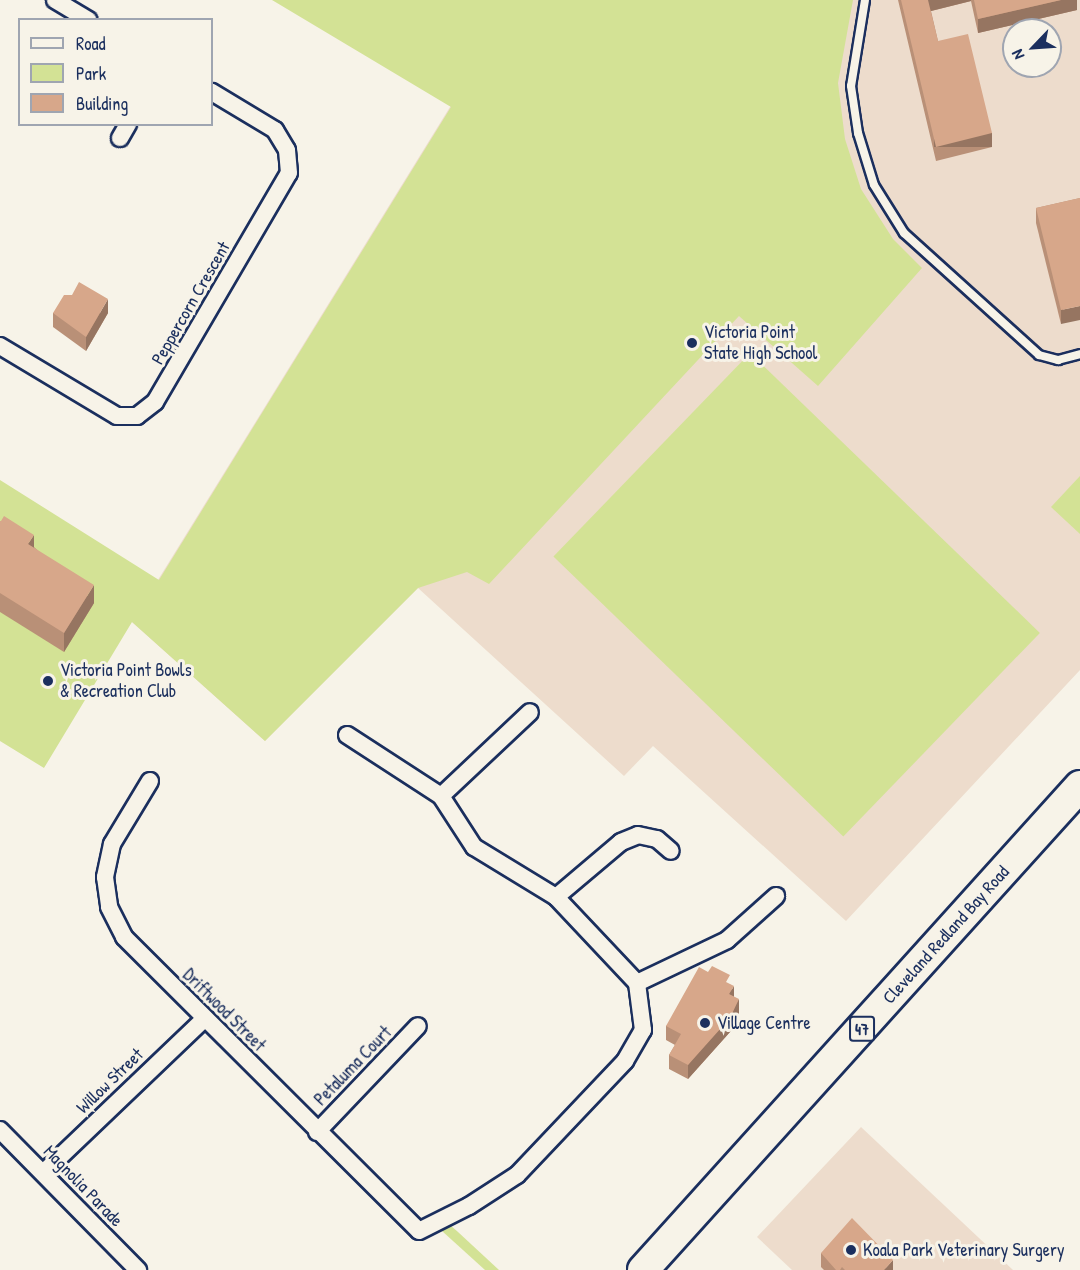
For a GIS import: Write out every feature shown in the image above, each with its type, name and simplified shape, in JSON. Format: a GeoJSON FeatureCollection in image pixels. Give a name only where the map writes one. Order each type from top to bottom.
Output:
{"type":"FeatureCollection","features":[{"type":"Feature","properties":{"kind":"highway","name":"Cleveland Redland Bay Road"},"geometry":{"type":"LineString","coordinates":[[643,1270],[1080,786]]}},
{"type":"Feature","properties":{"kind":"street"},"geometry":{"type":"LineString","coordinates":[[55,0],[85,18]]}},
{"type":"Feature","properties":{"kind":"street","name":"Peppercorn Crescent"},"geometry":{"type":"LineString","coordinates":[[0,346],[117,416],[136,416],[155,402],[290,173],[287,150],[275,130],[213,93]]}},
{"type":"Feature","properties":{"kind":"street"},"geometry":{"type":"LineString","coordinates":[[441,796],[531,712]]}},
{"type":"Feature","properties":{"kind":"street"},"geometry":{"type":"LineString","coordinates":[[347,735],[441,796],[474,847],[556,897],[637,983],[727,940],[776,896]]}},
{"type":"Feature","properties":{"kind":"street","name":"Driftwood Street"},"geometry":{"type":"LineString","coordinates":[[150,781],[112,844],[105,877],[109,907],[124,937],[317,1132],[419,1231],[517,1175],[625,1061],[643,1030],[637,983]]}},
{"type":"Feature","properties":{"kind":"street"},"geometry":{"type":"LineString","coordinates":[[556,897],[621,842],[638,835],[657,839],[671,851]]}},
{"type":"Feature","properties":{"kind":"street","name":"Willow Street"},"geometry":{"type":"LineString","coordinates":[[43,1173],[205,1018]]}},
{"type":"Feature","properties":{"kind":"street","name":"Petaluma Court"},"geometry":{"type":"LineString","coordinates":[[317,1132],[418,1026]]}},
{"type":"Feature","properties":{"kind":"street","name":"Magnolia Parade"},"geometry":{"type":"LineString","coordinates":[[0,1130],[138,1270]]}},
{"type":"Feature","properties":{"kind":"lane"},"geometry":{"type":"LineString","coordinates":[[865,0],[851,86],[858,133],[874,185],[904,233],[1039,355],[1058,360],[1080,354]]}},
{"type":"Feature","properties":{"kind":"shaded area","name":"Victoria Point State High School"},"geometry":{"type":"Polygon","coordinates":[[[516,0],[1080,0],[1080,670],[846,921],[653,746],[624,776],[418,588],[265,741],[132,622],[516,0]]]}},
{"type":"Feature","properties":{"kind":"shaded area"},"geometry":{"type":"Polygon","coordinates":[[[861,1127],[1013,1270],[792,1270],[757,1237],[861,1127]]]}},
{"type":"Feature","properties":{"kind":"green space"},"geometry":{"type":"Polygon","coordinates":[[[272,0],[853,0],[838,83],[845,139],[861,189],[893,239],[922,268],[818,386],[739,316],[489,584],[467,572],[418,588],[265,741],[132,622],[44,768],[0,741],[0,480],[159,580],[451,107],[272,0]]]}},
{"type":"Feature","properties":{"kind":"green space"},"geometry":{"type":"Polygon","coordinates":[[[750,353],[1040,633],[843,837],[553,557],[750,353]]]}},
{"type":"Feature","properties":{"kind":"green space"},"geometry":{"type":"Polygon","coordinates":[[[1080,476],[1080,534],[1051,507],[1080,476]]]}},
{"type":"Feature","properties":{"kind":"green space"},"geometry":{"type":"Polygon","coordinates":[[[450,1225],[499,1270],[485,1270],[442,1231],[450,1225]]]}},
{"type":"Feature","properties":{"kind":"building"},"geometry":{"type":"Polygon","coordinates":[[[901,0],[928,0],[938,41],[968,34],[992,133],[936,147],[901,0]]]}},
{"type":"Feature","properties":{"kind":"building"},"geometry":{"type":"Polygon","coordinates":[[[974,0],[1061,0],[978,19],[974,0]]]}},
{"type":"Feature","properties":{"kind":"building"},"geometry":{"type":"Polygon","coordinates":[[[1080,198],[1080,306],[1061,310],[1036,208],[1080,198]]]}},
{"type":"Feature","properties":{"kind":"building"},"geometry":{"type":"Polygon","coordinates":[[[79,282],[108,299],[86,337],[53,313],[64,295],[72,295],[79,282]]]}},
{"type":"Feature","properties":{"kind":"building"},"geometry":{"type":"Polygon","coordinates":[[[4,516],[34,535],[28,544],[94,585],[64,633],[0,593],[0,521],[4,516]]]}},
{"type":"Feature","properties":{"kind":"building","name":"Village Centre"},"geometry":{"type":"Polygon","coordinates":[[[712,966],[730,975],[726,982],[734,986],[729,994],[739,999],[730,1018],[688,1065],[669,1055],[681,1034],[666,1026],[699,967],[708,972],[712,966]]]}},
{"type":"Feature","properties":{"kind":"building"},"geometry":{"type":"Polygon","coordinates":[[[852,1218],[893,1260],[884,1270],[845,1270],[842,1267],[836,1270],[821,1253],[852,1218]]]}},
{"type":"Feature","properties":{"kind":"place","name":"Victoria Point State High School"},"geometry":{"type":"Point","coordinates":[692,343]}},
{"type":"Feature","properties":{"kind":"place","name":"Victoria Point Bowls & Recreation Club"},"geometry":{"type":"Point","coordinates":[48,681]}},
{"type":"Feature","properties":{"kind":"place","name":"Village Centre"},"geometry":{"type":"Point","coordinates":[705,1023]}},
{"type":"Feature","properties":{"kind":"place","name":"Koala Park Veterinary Surgery"},"geometry":{"type":"Point","coordinates":[851,1250]}}]}
